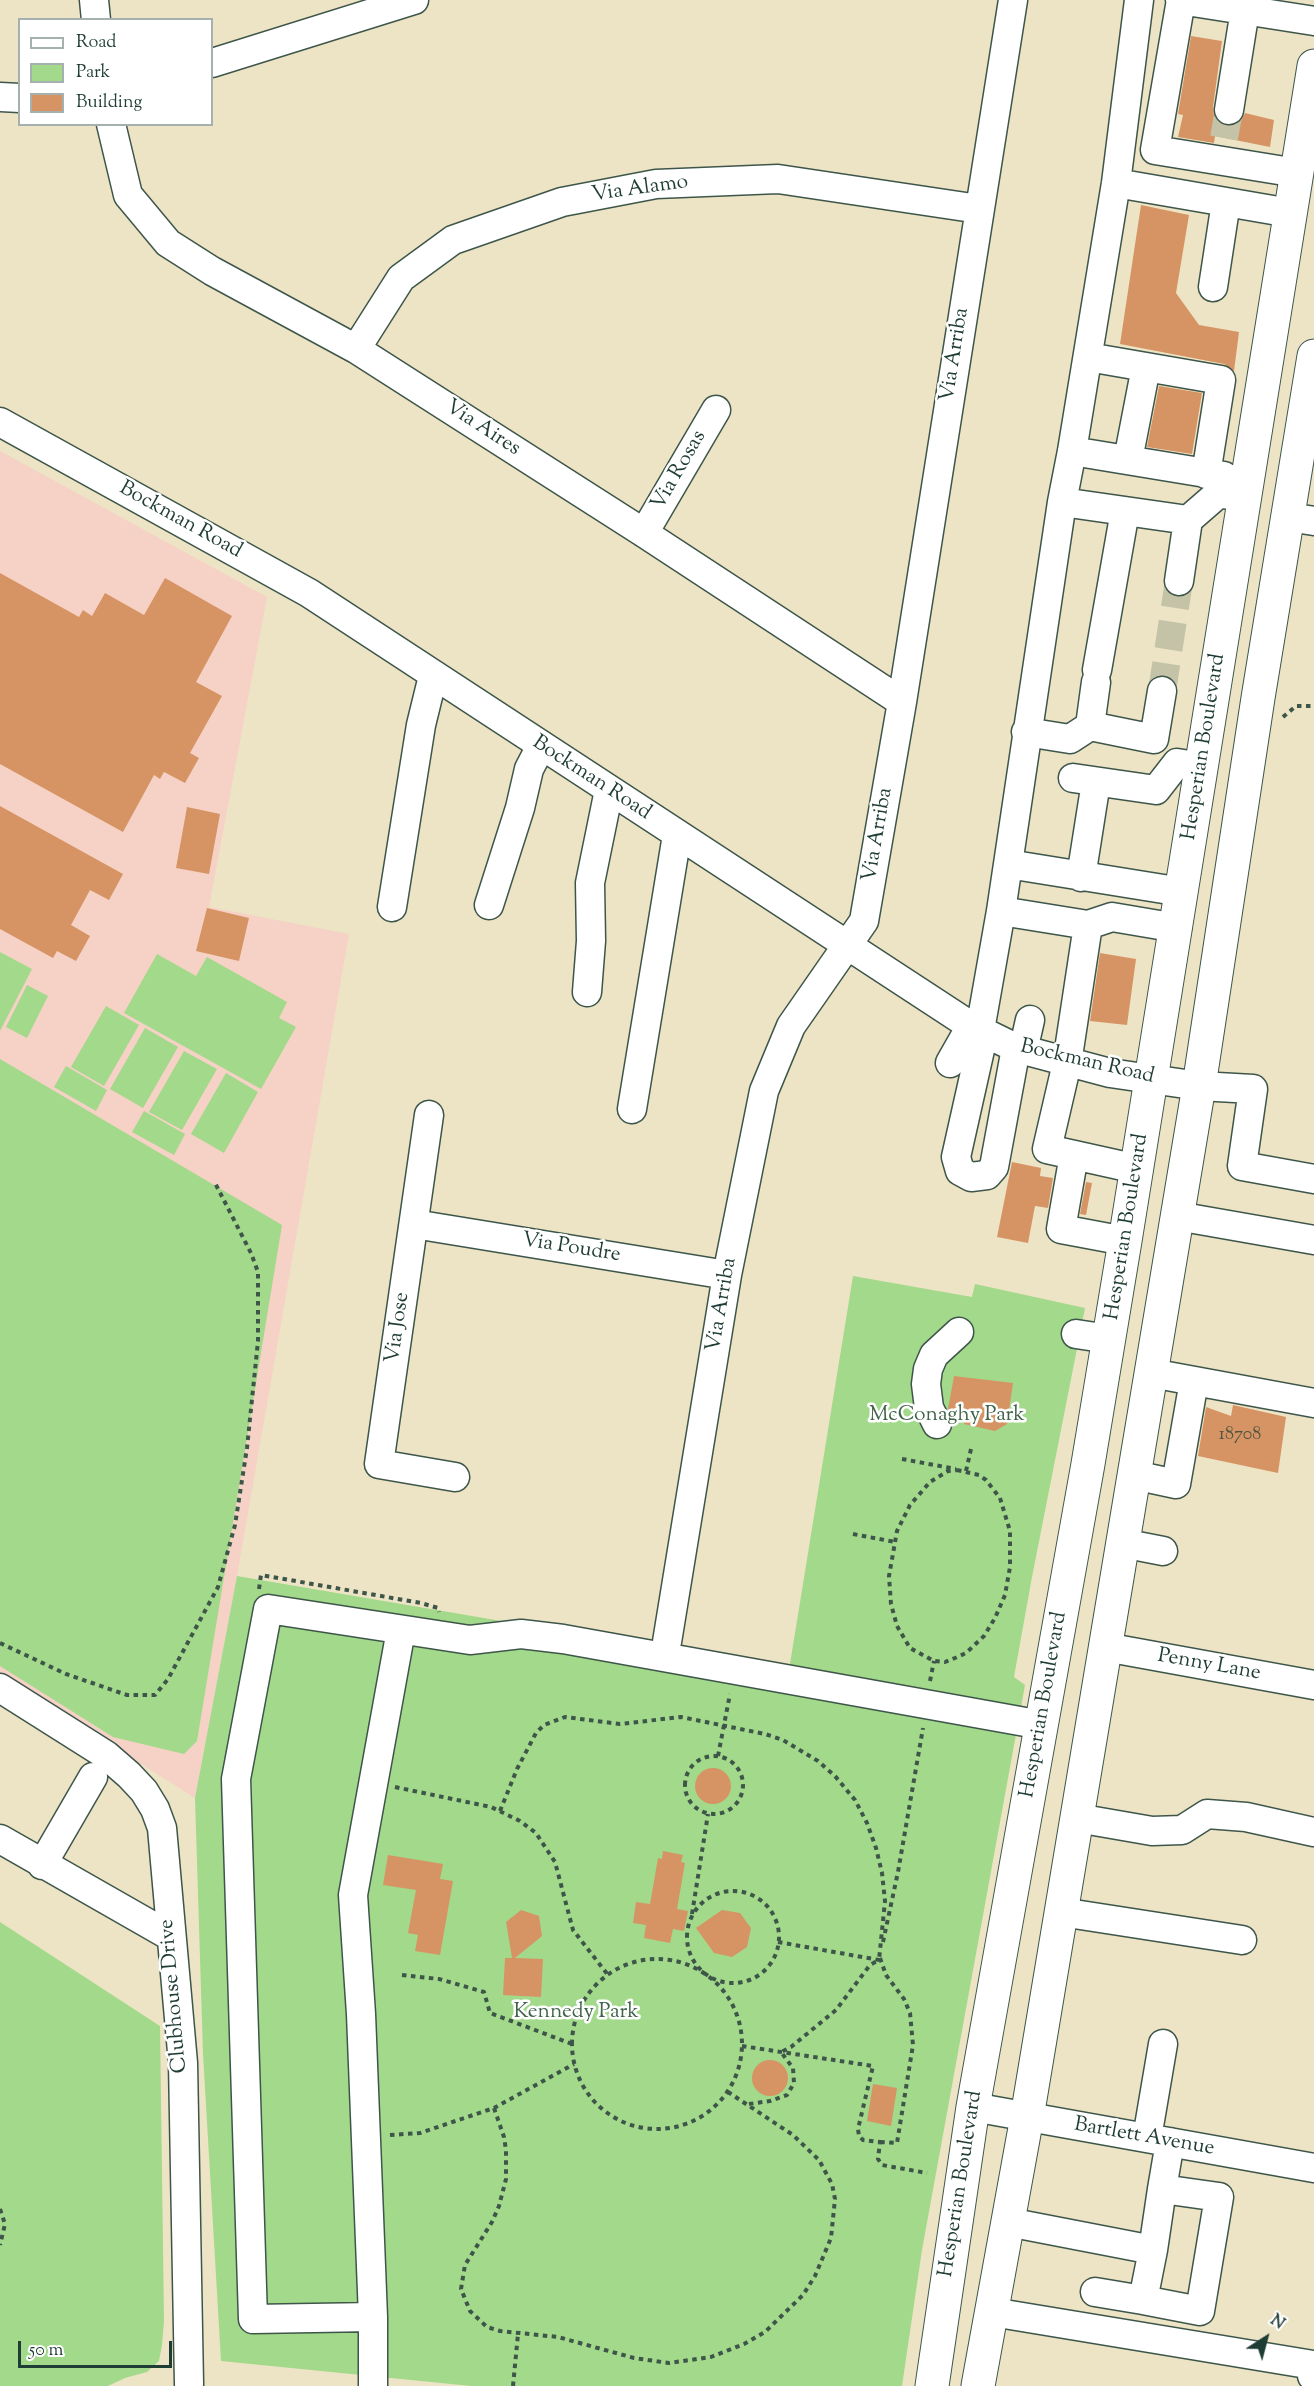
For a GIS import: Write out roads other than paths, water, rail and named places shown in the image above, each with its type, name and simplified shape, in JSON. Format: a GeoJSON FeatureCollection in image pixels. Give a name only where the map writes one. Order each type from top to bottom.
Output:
{"type":"FeatureCollection","features":[{"type":"Feature","properties":{"kind":"main road","name":"Hesperian Boulevard"},"geometry":{"type":"LineString","coordinates":[[932,2386],[973,2107],[1088,1464],[1152,1080],[1314,66]]}},
{"type":"Feature","properties":{"kind":"main road"},"geometry":{"type":"LineString","coordinates":[[1271,338],[1282,390],[1266,488],[1301,519]]}},
{"type":"Feature","properties":{"kind":"main road"},"geometry":{"type":"LineString","coordinates":[[978,2386],[1027,2117],[1199,1086],[1258,699],[1301,519],[1314,356]]}},
{"type":"Feature","properties":{"kind":"main road"},"geometry":{"type":"LineString","coordinates":[[1246,489],[1264,516],[1247,644],[1258,699]]}},
{"type":"Feature","properties":{"kind":"main road"},"geometry":{"type":"LineString","coordinates":[[1088,1464],[1094,1509],[1122,1543]]}},
{"type":"Feature","properties":{"kind":"street"},"geometry":{"type":"LineString","coordinates":[[94,0],[96,18]]}},
{"type":"Feature","properties":{"kind":"street"},"geometry":{"type":"LineString","coordinates":[[213,63],[414,0]]}},
{"type":"Feature","properties":{"kind":"street","name":"Via Arriba"},"geometry":{"type":"LineString","coordinates":[[667,1642],[727,1275],[764,1091],[791,1026],[864,921],[902,702],[1013,0]]}},
{"type":"Feature","properties":{"kind":"street"},"geometry":{"type":"LineString","coordinates":[[1030,1020],[1019,1049],[994,1167],[987,1175],[971,1177],[960,1171],[956,1156],[1001,910],[1062,502],[1116,183],[1139,0]]}},
{"type":"Feature","properties":{"kind":"street"},"geometry":{"type":"LineString","coordinates":[[1297,173],[1223,149],[1155,150],[1180,0],[1314,21]]}},
{"type":"Feature","properties":{"kind":"street"},"geometry":{"type":"LineString","coordinates":[[1229,110],[1245,10]]}},
{"type":"Feature","properties":{"kind":"street"},"geometry":{"type":"LineString","coordinates":[[0,97],[18,98]]}},
{"type":"Feature","properties":{"kind":"street","name":"Via Aires"},"geometry":{"type":"LineString","coordinates":[[111,126],[128,195],[168,243],[212,271],[356,349],[644,533],[902,702]]}},
{"type":"Feature","properties":{"kind":"street","name":"Via Alamo"},"geometry":{"type":"LineString","coordinates":[[356,349],[401,278],[453,240],[562,202],[656,184],[778,179],[979,209]]}},
{"type":"Feature","properties":{"kind":"street"},"geometry":{"type":"LineString","coordinates":[[1116,183],[1290,213]]}},
{"type":"Feature","properties":{"kind":"street"},"geometry":{"type":"LineString","coordinates":[[1213,287],[1226,202]]}},
{"type":"Feature","properties":{"kind":"street"},"geometry":{"type":"LineString","coordinates":[[1088,357],[1263,389]]}},
{"type":"Feature","properties":{"kind":"street"},"geometry":{"type":"LineString","coordinates":[[1128,460],[1146,367]]}},
{"type":"Feature","properties":{"kind":"street"},"geometry":{"type":"LineString","coordinates":[[1206,474],[1221,380]]}},
{"type":"Feature","properties":{"kind":"street","name":"Via Rosas"},"geometry":{"type":"LineString","coordinates":[[644,533],[716,410]]}},
{"type":"Feature","properties":{"kind":"street","name":"Bockman Road"},"geometry":{"type":"LineString","coordinates":[[0,422],[273,572],[847,947],[978,1029],[1019,1049],[1067,1063],[1152,1080],[1199,1086],[1253,1089],[1242,1166],[1314,1179]]}},
{"type":"Feature","properties":{"kind":"street"},"geometry":{"type":"LineString","coordinates":[[1072,451],[1206,474],[1246,489]]}},
{"type":"Feature","properties":{"kind":"street"},"geometry":{"type":"LineString","coordinates":[[1179,581],[1188,520],[1219,493],[1246,489]]}},
{"type":"Feature","properties":{"kind":"street"},"geometry":{"type":"LineString","coordinates":[[1062,502],[1188,520]]}},
{"type":"Feature","properties":{"kind":"street"},"geometry":{"type":"LineString","coordinates":[[1090,726],[1096,676],[1125,511]]}},
{"type":"Feature","properties":{"kind":"street"},"geometry":{"type":"LineString","coordinates":[[392,907],[421,725],[433,676]]}},
{"type":"Feature","properties":{"kind":"street"},"geometry":{"type":"LineString","coordinates":[[1026,732],[1070,739],[1090,726],[1154,739],[1162,691]]}},
{"type":"Feature","properties":{"kind":"street"},"geometry":{"type":"LineString","coordinates":[[489,905],[520,808],[529,769],[541,746]]}},
{"type":"Feature","properties":{"kind":"street"},"geometry":{"type":"LineString","coordinates":[[1081,877],[1085,780],[1156,790],[1177,764],[1202,767]]}},
{"type":"Feature","properties":{"kind":"street"},"geometry":{"type":"LineString","coordinates":[[587,992],[591,941],[590,883],[609,790]]}},
{"type":"Feature","properties":{"kind":"street"},"geometry":{"type":"LineString","coordinates":[[632,1109],[677,835]]}},
{"type":"Feature","properties":{"kind":"street"},"geometry":{"type":"LineString","coordinates":[[1008,864],[1182,892]]}},
{"type":"Feature","properties":{"kind":"street"},"geometry":{"type":"LineString","coordinates":[[1001,910],[1088,925],[1112,917],[1177,928]]}},
{"type":"Feature","properties":{"kind":"street"},"geometry":{"type":"LineString","coordinates":[[1088,925],[1067,1063],[1047,1149],[1137,1169]]}},
{"type":"Feature","properties":{"kind":"street"},"geometry":{"type":"LineString","coordinates":[[950,1063],[978,1029]]}},
{"type":"Feature","properties":{"kind":"street","name":"Via Jose"},"geometry":{"type":"LineString","coordinates":[[429,1114],[379,1464],[455,1477]]}},
{"type":"Feature","properties":{"kind":"street"},"geometry":{"type":"LineString","coordinates":[[1074,1155],[1061,1229],[1125,1241]]}},
{"type":"Feature","properties":{"kind":"street"},"geometry":{"type":"LineString","coordinates":[[1177,1216],[1314,1240]]}},
{"type":"Feature","properties":{"kind":"street","name":"Via Poudre"},"geometry":{"type":"LineString","coordinates":[[414,1224],[727,1275]]}},
{"type":"Feature","properties":{"kind":"street"},"geometry":{"type":"LineString","coordinates":[[937,1424],[929,1408],[926,1384],[928,1369],[934,1355],[959,1332]]}},
{"type":"Feature","properties":{"kind":"street"},"geometry":{"type":"LineString","coordinates":[[1076,1334],[1109,1339]]}},
{"type":"Feature","properties":{"kind":"street"},"geometry":{"type":"LineString","coordinates":[[1151,1373],[1314,1403]]}},
{"type":"Feature","properties":{"kind":"street"},"geometry":{"type":"LineString","coordinates":[[1134,1475],[1176,1484],[1194,1381]]}},
{"type":"Feature","properties":{"kind":"street"},"geometry":{"type":"LineString","coordinates":[[1122,1543],[1163,1551]]}},
{"type":"Feature","properties":{"kind":"street"},"geometry":{"type":"LineString","coordinates":[[373,2317],[253,2319],[236,1779],[268,1609],[401,1630],[438,1626],[470,1640],[520,1634],[563,1639],[1042,1725]]}},
{"type":"Feature","properties":{"kind":"street"},"geometry":{"type":"LineString","coordinates":[[373,2386],[373,2317],[353,1894],[401,1630]]}},
{"type":"Feature","properties":{"kind":"street","name":"Penny Lane"},"geometry":{"type":"LineString","coordinates":[[1105,1647],[1314,1685]]}},
{"type":"Feature","properties":{"kind":"street","name":"Clubhouse Drive"},"geometry":{"type":"LineString","coordinates":[[0,1688],[106,1755],[144,1791],[155,1809],[162,1828],[183,2063],[190,2385]]}},
{"type":"Feature","properties":{"kind":"street"},"geometry":{"type":"LineString","coordinates":[[42,1864],[93,1777]]}},
{"type":"Feature","properties":{"kind":"street"},"geometry":{"type":"LineString","coordinates":[[1077,1818],[1152,1831],[1182,1830],[1207,1814],[1246,1817],[1314,1832]]}},
{"type":"Feature","properties":{"kind":"street"},"geometry":{"type":"LineString","coordinates":[[0,1839],[170,1936]]}},
{"type":"Feature","properties":{"kind":"street"},"geometry":{"type":"LineString","coordinates":[[1061,1912],[1242,1940]]}},
{"type":"Feature","properties":{"kind":"street"},"geometry":{"type":"LineString","coordinates":[[1143,2300],[1162,2189],[1158,2140],[1163,2044]]}},
{"type":"Feature","properties":{"kind":"street","name":"Bartlett Avenue"},"geometry":{"type":"LineString","coordinates":[[973,2107],[1314,2168]]}},
{"type":"Feature","properties":{"kind":"street"},"geometry":{"type":"LineString","coordinates":[[1095,2292],[1200,2311],[1219,2198],[1162,2189]]}},
{"type":"Feature","properties":{"kind":"street"},"geometry":{"type":"LineString","coordinates":[[1008,2222],[1153,2250]]}},
{"type":"Feature","properties":{"kind":"street"},"geometry":{"type":"LineString","coordinates":[[992,2312],[1313,2365],[1312,2376],[1314,2377]]}},
{"type":"Feature","properties":{"kind":"tunnel"},"geometry":{"type":"LineString","coordinates":[[1224,138],[1229,110]]}},
{"type":"Feature","properties":{"kind":"tunnel"},"geometry":{"type":"LineString","coordinates":[[1162,691],[1179,581]]}},
{"type":"Feature","properties":{"kind":"park label","name":"McConaghy Park"},"geometry":{"type":"Point","coordinates":[947,1416]}},
{"type":"Feature","properties":{"kind":"park label","name":"Kennedy Park"},"geometry":{"type":"Point","coordinates":[576,2013]}}]}
